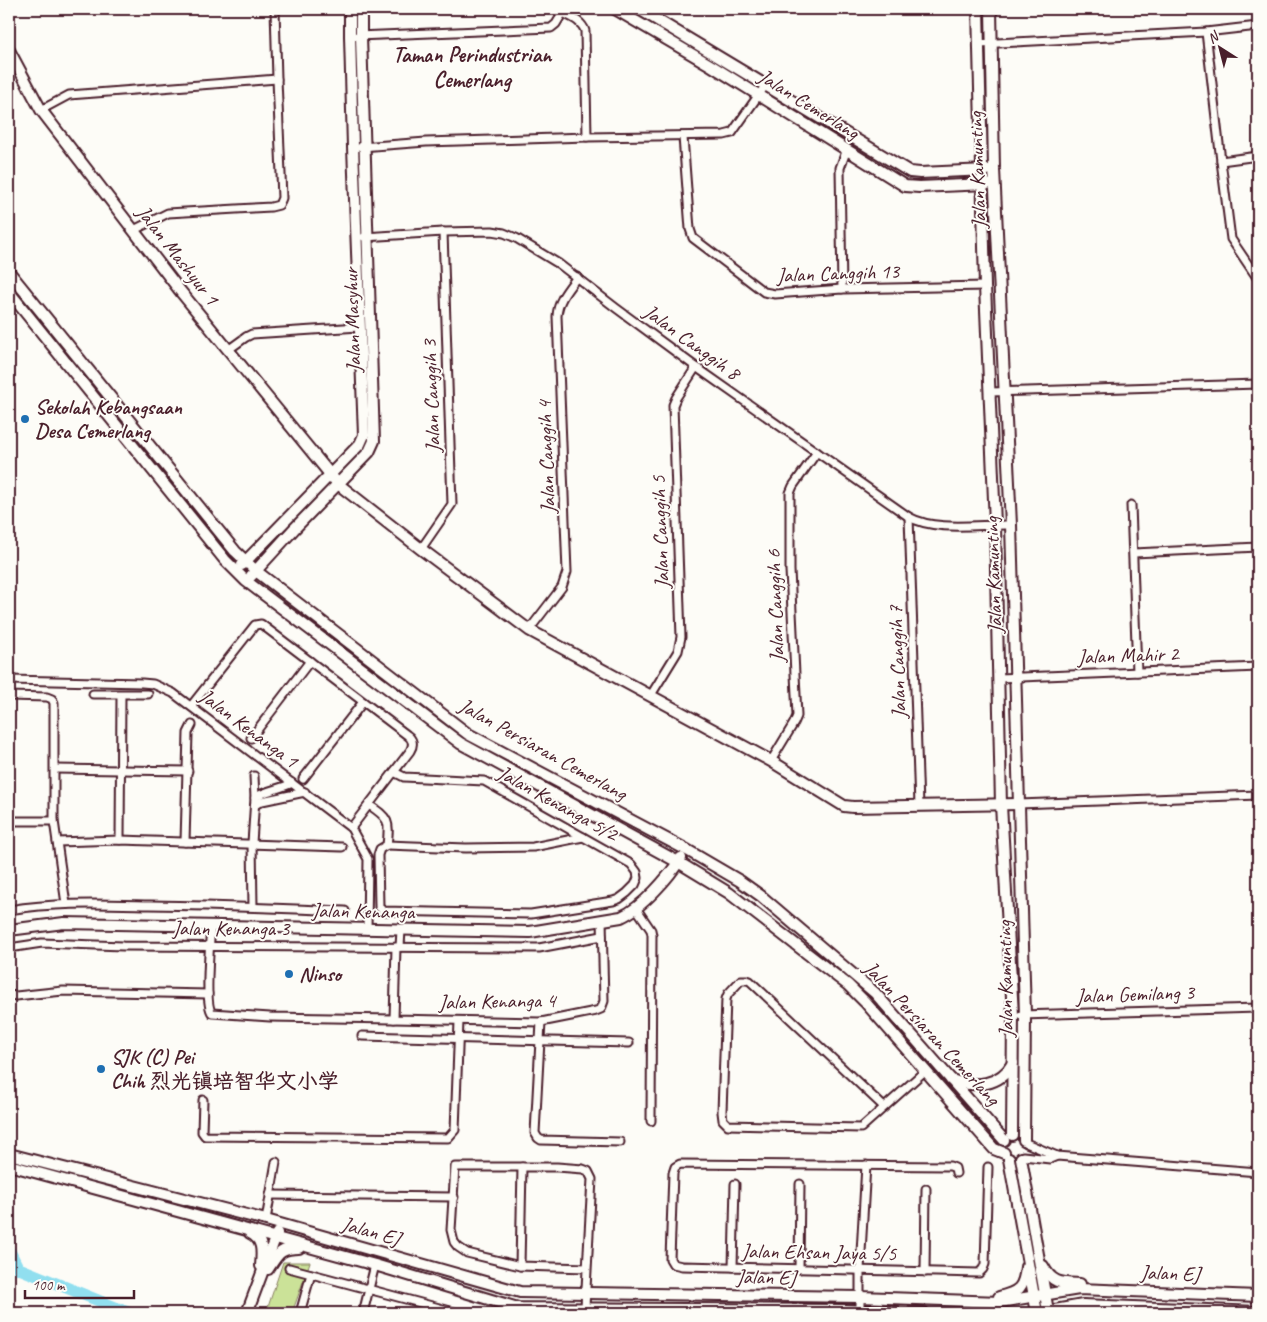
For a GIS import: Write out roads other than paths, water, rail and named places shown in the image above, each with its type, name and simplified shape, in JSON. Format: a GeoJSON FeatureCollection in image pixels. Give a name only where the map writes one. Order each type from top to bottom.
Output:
{"type":"FeatureCollection","features":[{"type":"Feature","properties":{"kind":"main road","name":"Jalan Masyhur"},"geometry":{"type":"LineString","coordinates":[[236,571],[331,475],[360,444],[364,435],[353,147],[350,36],[350,14],[352,9]]}},
{"type":"Feature","properties":{"kind":"main road","name":"Jalan Masyhur"},"geometry":{"type":"LineString","coordinates":[[246,581],[369,452],[374,440],[366,146],[360,36],[361,17],[364,9]]}},
{"type":"Feature","properties":{"kind":"main road","name":"Jalan Cemerlang"},"geometry":{"type":"LineString","coordinates":[[615,9],[905,186],[995,184]]}},
{"type":"Feature","properties":{"kind":"main road","name":"Jalan Cemerlang"},"geometry":{"type":"LineString","coordinates":[[639,9],[910,172],[994,170]]}},
{"type":"Feature","properties":{"kind":"main road","name":"Jalan Kamunting"},"geometry":{"type":"LineString","coordinates":[[978,9],[981,170],[995,524],[1001,805],[1013,1015],[1013,1062],[1008,1138]]}},
{"type":"Feature","properties":{"kind":"main road","name":"Jalan Kamunting"},"geometry":{"type":"LineString","coordinates":[[991,9],[994,170],[1011,525],[1025,1014],[1025,1141]]}},
{"type":"Feature","properties":{"kind":"main road","name":"Jalan Mashyur 1"},"geometry":{"type":"LineString","coordinates":[[9,50],[42,110],[228,350],[338,484],[529,630],[772,761],[844,806],[1019,804]]}},
{"type":"Feature","properties":{"kind":"main road","name":"Jalan Persiaran Cemerlang"},"geometry":{"type":"LineString","coordinates":[[9,272],[235,551],[256,571],[468,734],[686,850],[740,881],[761,896],[875,993],[950,1080],[1008,1138]]}},
{"type":"Feature","properties":{"kind":"main road","name":"Jalan Persiaran Cemerlang"},"geometry":{"type":"LineString","coordinates":[[9,292],[13,305],[213,545],[246,581],[460,743],[678,862],[752,909],[848,985],[926,1070],[994,1149],[1006,1156]]}},
{"type":"Feature","properties":{"kind":"main road"},"geometry":{"type":"LineString","coordinates":[[13,305],[27,294]]}},
{"type":"Feature","properties":{"kind":"main road","name":"Jalan Kenanga"},"geometry":{"type":"LineString","coordinates":[[9,930],[64,924],[530,932],[621,917],[636,908],[678,862],[686,850]]}},
{"type":"Feature","properties":{"kind":"main road"},"geometry":{"type":"LineString","coordinates":[[950,1080],[970,1084],[988,1083],[1004,1074],[1013,1062]]}},
{"type":"Feature","properties":{"kind":"main road"},"geometry":{"type":"LineString","coordinates":[[1006,1156],[1017,1160],[1022,1157],[1026,1151],[1025,1141],[1019,1136],[1008,1138],[1002,1147],[1006,1156],[1027,1258],[1040,1296]]}},
{"type":"Feature","properties":{"kind":"main road","name":"Jalan EJ"},"geometry":{"type":"LineString","coordinates":[[9,1154],[266,1220],[520,1292],[860,1297],[1008,1302],[1074,1289],[1258,1296]]}},
{"type":"Feature","properties":{"kind":"main road"},"geometry":{"type":"LineString","coordinates":[[1022,1157],[1038,1256],[1041,1313]]}},
{"type":"Feature","properties":{"kind":"main road","name":"Jalan EJ"},"geometry":{"type":"LineString","coordinates":[[9,1165],[375,1265],[518,1308],[924,1313]]}},
{"type":"Feature","properties":{"kind":"main road"},"geometry":{"type":"LineString","coordinates":[[247,1313],[280,1225]]}},
{"type":"Feature","properties":{"kind":"main road"},"geometry":{"type":"LineString","coordinates":[[239,1227],[256,1236],[261,1244],[259,1281]]}},
{"type":"Feature","properties":{"kind":"main road"},"geometry":{"type":"LineString","coordinates":[[259,1281],[282,1250],[288,1248],[310,1248]]}},
{"type":"Feature","properties":{"kind":"main road"},"geometry":{"type":"LineString","coordinates":[[1038,1256],[1049,1276],[1055,1281],[1082,1284],[1097,1289]]}},
{"type":"Feature","properties":{"kind":"main road"},"geometry":{"type":"LineString","coordinates":[[984,1301],[1011,1294],[1018,1290],[1024,1281],[1027,1258]]}},
{"type":"Feature","properties":{"kind":"main road","name":"Jalan EJ"},"geometry":{"type":"LineString","coordinates":[[1041,1313],[1083,1305],[1258,1312]]}},
{"type":"Feature","properties":{"kind":"street"},"geometry":{"type":"LineString","coordinates":[[134,230],[168,213],[271,207],[279,204],[282,198],[275,9]]}},
{"type":"Feature","properties":{"kind":"street"},"geometry":{"type":"LineString","coordinates":[[350,36],[551,28],[556,24],[564,11],[584,26],[585,31],[587,137]]}},
{"type":"Feature","properties":{"kind":"street"},"geometry":{"type":"LineString","coordinates":[[979,44],[1206,32],[1258,26]]}},
{"type":"Feature","properties":{"kind":"street"},"geometry":{"type":"LineString","coordinates":[[1206,32],[1231,239],[1258,279]]}},
{"type":"Feature","properties":{"kind":"street"},"geometry":{"type":"LineString","coordinates":[[42,110],[69,95],[277,79]]}},
{"type":"Feature","properties":{"kind":"street"},"geometry":{"type":"LineString","coordinates":[[353,147],[426,142],[587,137],[683,137],[732,133],[765,86]]}},
{"type":"Feature","properties":{"kind":"street","name":"Jalan Canggih 13"},"geometry":{"type":"LineString","coordinates":[[683,137],[690,229],[693,238],[764,292],[775,294],[842,289],[985,286]]}},
{"type":"Feature","properties":{"kind":"street"},"geometry":{"type":"LineString","coordinates":[[842,289],[840,168],[847,149]]}},
{"type":"Feature","properties":{"kind":"street"},"geometry":{"type":"LineString","coordinates":[[1221,161],[1258,156]]}},
{"type":"Feature","properties":{"kind":"street","name":"Jalan Canggih 8"},"geometry":{"type":"LineString","coordinates":[[356,237],[492,231],[510,235],[578,277],[616,308],[696,367],[910,517],[919,522],[933,525],[1011,525]]}},
{"type":"Feature","properties":{"kind":"street","name":"Jalan Canggih 3"},"geometry":{"type":"LineString","coordinates":[[421,549],[452,504],[443,232]]}},
{"type":"Feature","properties":{"kind":"street","name":"Jalan Canggih 4"},"geometry":{"type":"LineString","coordinates":[[529,630],[562,588],[567,572],[557,316],[564,294],[578,277]]}},
{"type":"Feature","properties":{"kind":"street"},"geometry":{"type":"LineString","coordinates":[[228,350],[252,334],[359,327]]}},
{"type":"Feature","properties":{"kind":"street","name":"Jalan Canggih 5"},"geometry":{"type":"LineString","coordinates":[[651,695],[678,651],[681,637],[673,404],[696,367]]}},
{"type":"Feature","properties":{"kind":"street"},"geometry":{"type":"LineString","coordinates":[[990,392],[1258,384]]}},
{"type":"Feature","properties":{"kind":"street","name":"Jalan Canggih 6"},"geometry":{"type":"LineString","coordinates":[[772,761],[797,716],[790,570],[790,493],[792,486],[817,452]]}},
{"type":"Feature","properties":{"kind":"street"},"geometry":{"type":"LineString","coordinates":[[1131,505],[1138,672]]}},
{"type":"Feature","properties":{"kind":"street","name":"Jalan Canggih 7"},"geometry":{"type":"LineString","coordinates":[[910,517],[918,806]]}},
{"type":"Feature","properties":{"kind":"street"},"geometry":{"type":"LineString","coordinates":[[1134,553],[1258,547]]}},
{"type":"Feature","properties":{"kind":"street"},"geometry":{"type":"LineString","coordinates":[[192,706],[257,624],[263,625],[407,734],[412,742],[411,748],[351,828]]}},
{"type":"Feature","properties":{"kind":"street"},"geometry":{"type":"LineString","coordinates":[[251,738],[310,661]]}},
{"type":"Feature","properties":{"kind":"street","name":"Jalan Mahir 2"},"geometry":{"type":"LineString","coordinates":[[999,678],[1258,667]]}},
{"type":"Feature","properties":{"kind":"street","name":"Jalan Kenanga 1"},"geometry":{"type":"LineString","coordinates":[[9,680],[153,684],[168,690],[192,706],[351,828],[368,859],[367,930]]}},
{"type":"Feature","properties":{"kind":"street"},"geometry":{"type":"LineString","coordinates":[[93,694],[148,694]]}},
{"type":"Feature","properties":{"kind":"street"},"geometry":{"type":"LineString","coordinates":[[120,840],[122,770],[121,695]]}},
{"type":"Feature","properties":{"kind":"street"},"geometry":{"type":"LineString","coordinates":[[9,696],[49,697],[54,701],[54,821],[66,904]]}},
{"type":"Feature","properties":{"kind":"street"},"geometry":{"type":"LineString","coordinates":[[303,779],[363,702]]}},
{"type":"Feature","properties":{"kind":"street"},"geometry":{"type":"LineString","coordinates":[[185,842],[188,729],[192,726]]}},
{"type":"Feature","properties":{"kind":"street"},"geometry":{"type":"LineString","coordinates":[[55,769],[188,771]]}},
{"type":"Feature","properties":{"kind":"street","name":"Jalan Kenanga 5/2"},"geometry":{"type":"LineString","coordinates":[[386,844],[380,849],[378,855],[379,907],[383,911],[531,914],[613,901],[624,896],[632,888],[637,881],[638,875],[631,864],[484,781],[404,777],[394,772]]}},
{"type":"Feature","properties":{"kind":"street"},"geometry":{"type":"LineString","coordinates":[[253,907],[254,776]]}},
{"type":"Feature","properties":{"kind":"street"},"geometry":{"type":"LineString","coordinates":[[255,801],[259,794],[280,789],[292,783]]}},
{"type":"Feature","properties":{"kind":"street"},"geometry":{"type":"LineString","coordinates":[[255,801],[306,792]]}},
{"type":"Feature","properties":{"kind":"street"},"geometry":{"type":"LineString","coordinates":[[1019,804],[1258,795]]}},
{"type":"Feature","properties":{"kind":"street"},"geometry":{"type":"LineString","coordinates":[[369,805],[387,819],[386,844],[466,848],[533,847],[583,837]]}},
{"type":"Feature","properties":{"kind":"street"},"geometry":{"type":"LineString","coordinates":[[9,820],[54,821]]}},
{"type":"Feature","properties":{"kind":"street"},"geometry":{"type":"LineString","coordinates":[[57,842],[120,840],[342,847]]}},
{"type":"Feature","properties":{"kind":"street"},"geometry":{"type":"LineString","coordinates":[[9,910],[66,904],[253,907],[345,912]]}},
{"type":"Feature","properties":{"kind":"street"},"geometry":{"type":"LineString","coordinates":[[636,908],[652,934],[651,1121]]}},
{"type":"Feature","properties":{"kind":"street","name":"Jalan Kenanga 4"},"geometry":{"type":"LineString","coordinates":[[211,926],[208,994],[209,1010],[215,1014],[394,1020],[541,1022],[596,1011],[602,1006],[604,1001],[602,920]]}},
{"type":"Feature","properties":{"kind":"street"},"geometry":{"type":"LineString","coordinates":[[394,1020],[400,930]]}},
{"type":"Feature","properties":{"kind":"street","name":"Jalan Kenanga 3"},"geometry":{"type":"LineString","coordinates":[[9,948],[42,944],[539,948],[602,936]]}},
{"type":"Feature","properties":{"kind":"street"},"geometry":{"type":"LineString","coordinates":[[884,1107],[750,982],[744,979],[740,980],[728,994],[726,999],[722,1112],[725,1123],[731,1126],[861,1128],[926,1070]]}},
{"type":"Feature","properties":{"kind":"street"},"geometry":{"type":"LineString","coordinates":[[9,995],[16,996],[63,991],[208,994]]}},
{"type":"Feature","properties":{"kind":"street","name":"Jalan Gemilang 3"},"geometry":{"type":"LineString","coordinates":[[1013,1015],[1258,1008]]}},
{"type":"Feature","properties":{"kind":"street"},"geometry":{"type":"LineString","coordinates":[[204,1100],[202,1132],[205,1136],[448,1138],[454,1134],[455,1130],[460,1038],[459,1021]]}},
{"type":"Feature","properties":{"kind":"street"},"geometry":{"type":"LineString","coordinates":[[541,1022],[536,1136],[541,1140],[620,1142]]}},
{"type":"Feature","properties":{"kind":"street"},"geometry":{"type":"LineString","coordinates":[[362,1036],[630,1043]]}},
{"type":"Feature","properties":{"kind":"street"},"geometry":{"type":"LineString","coordinates":[[1025,1141],[1057,1156],[1258,1172]]}},
{"type":"Feature","properties":{"kind":"street"},"geometry":{"type":"LineString","coordinates":[[1022,1157],[1050,1159],[1057,1156]]}},
{"type":"Feature","properties":{"kind":"street"},"geometry":{"type":"LineString","coordinates":[[266,1220],[276,1162]]}},
{"type":"Feature","properties":{"kind":"street","name":"Jalan Ehsan Jaya 5/5"},"geometry":{"type":"LineString","coordinates":[[866,1165],[686,1163],[677,1165],[673,1173],[669,1253],[671,1262],[678,1266],[976,1273],[983,1269],[985,1264],[988,1167]]}},
{"type":"Feature","properties":{"kind":"street"},"geometry":{"type":"LineString","coordinates":[[860,1311],[860,1270],[866,1165],[950,1166],[955,1168],[956,1173]]}},
{"type":"Feature","properties":{"kind":"street"},"geometry":{"type":"LineString","coordinates":[[579,1309],[586,1292],[592,1182],[590,1173],[583,1169],[455,1167],[452,1236],[458,1247],[467,1253],[520,1266],[587,1268]]}},
{"type":"Feature","properties":{"kind":"street"},"geometry":{"type":"LineString","coordinates":[[520,1266],[522,1167]]}},
{"type":"Feature","properties":{"kind":"street"},"geometry":{"type":"LineString","coordinates":[[733,1267],[735,1184]]}},
{"type":"Feature","properties":{"kind":"street"},"geometry":{"type":"LineString","coordinates":[[799,1269],[800,1184]]}},
{"type":"Feature","properties":{"kind":"street"},"geometry":{"type":"LineString","coordinates":[[925,1272],[926,1189]]}},
{"type":"Feature","properties":{"kind":"street"},"geometry":{"type":"LineString","coordinates":[[270,1195],[454,1197]]}},
{"type":"Feature","properties":{"kind":"street"},"geometry":{"type":"LineString","coordinates":[[363,1313],[375,1265]]}},
{"type":"Feature","properties":{"kind":"street"},"geometry":{"type":"LineString","coordinates":[[289,1268],[369,1290],[428,1309],[458,1313]]}},
{"type":"Feature","properties":{"kind":"street"},"geometry":{"type":"LineString","coordinates":[[300,1313],[311,1274]]}},
{"type":"Feature","properties":{"kind":"street"},"geometry":{"type":"LineString","coordinates":[[1134,1313],[1146,1308]]}},
{"type":"Feature","properties":{"kind":"waterway"},"geometry":{"type":"LineString","coordinates":[[9,1250],[18,1268],[129,1313]]}},
{"type":"Feature","properties":{"kind":"place","name":"Sekolah Kebangsaan Desa Cemerlang"},"geometry":{"type":"Point","coordinates":[25,419]}},
{"type":"Feature","properties":{"kind":"place","name":"Ninso"},"geometry":{"type":"Point","coordinates":[289,974]}},
{"type":"Feature","properties":{"kind":"place","name":"SJK (C) Pei Chih 烈光镇培智华文小学"},"geometry":{"type":"Point","coordinates":[101,1069]}},
{"type":"Feature","properties":{"kind":"district","name":"Taman Perindustrian Cemerlang"},"geometry":{"type":"Point","coordinates":[472,66]}}]}
